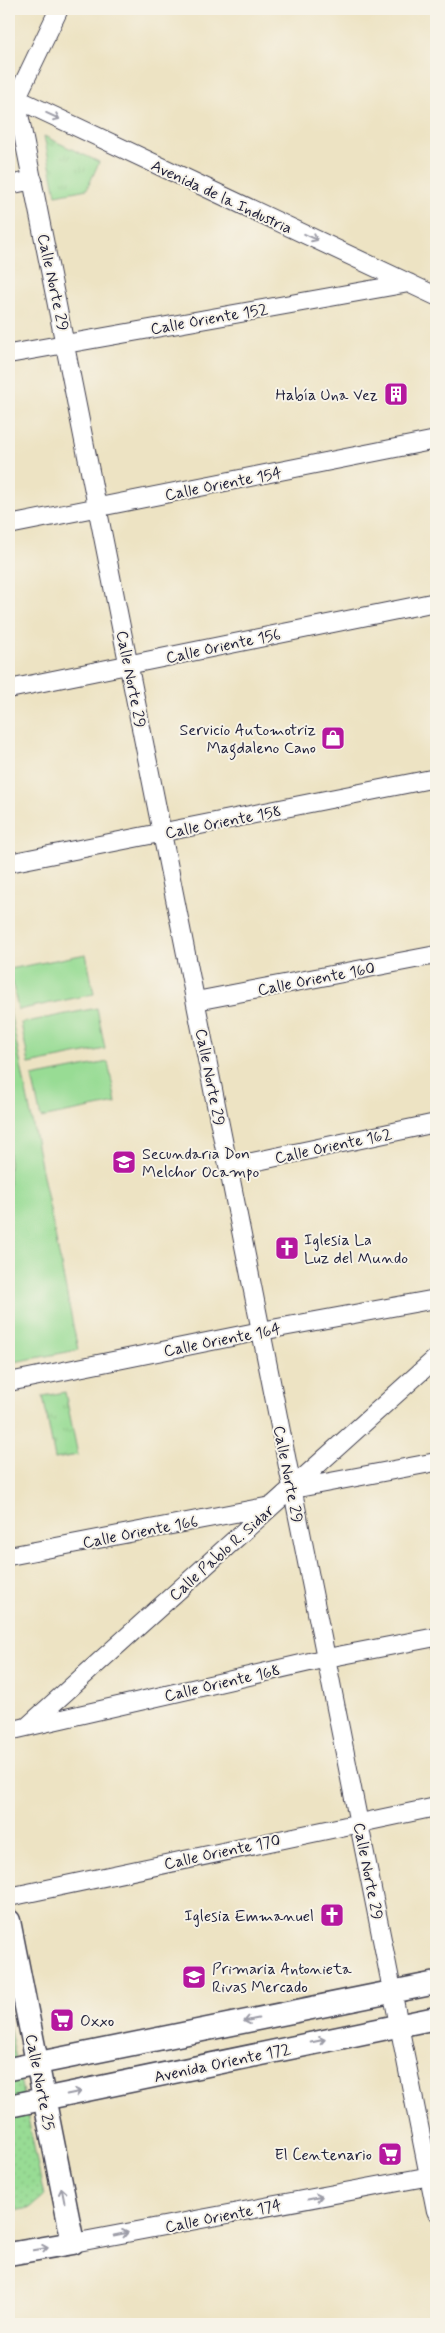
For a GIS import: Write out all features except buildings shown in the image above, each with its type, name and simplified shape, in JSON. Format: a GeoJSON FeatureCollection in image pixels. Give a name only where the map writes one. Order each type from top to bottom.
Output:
{"type":"FeatureCollection","features":[{"type":"Feature","properties":{"kind":"street"},"geometry":{"type":"LineString","coordinates":[[13,97],[59,9]]}},
{"type":"Feature","properties":{"kind":"street","name":"Calle Norte 29"},"geometry":{"type":"LineString","coordinates":[[13,97],[33,180],[66,342],[399,2025],[433,2176],[436,2211]]}},
{"type":"Feature","properties":{"kind":"street","name":"Avenida de la Industria"},"geometry":{"type":"LineString","coordinates":[[13,97],[436,296]]}},
{"type":"Feature","properties":{"kind":"street"},"geometry":{"type":"LineString","coordinates":[[9,185],[33,180]]}},
{"type":"Feature","properties":{"kind":"street","name":"Calle Oriente 152"},"geometry":{"type":"LineString","coordinates":[[9,354],[66,342],[409,283]]}},
{"type":"Feature","properties":{"kind":"street","name":"Calle Oriente 154"},"geometry":{"type":"LineString","coordinates":[[9,525],[436,440]]}},
{"type":"Feature","properties":{"kind":"street","name":"Calle Oriente 156"},"geometry":{"type":"LineString","coordinates":[[9,689],[436,602]]}},
{"type":"Feature","properties":{"kind":"street","name":"Calle Oriente 158"},"geometry":{"type":"LineString","coordinates":[[9,863],[436,778]]}},
{"type":"Feature","properties":{"kind":"street","name":"Calle Oriente 160"},"geometry":{"type":"LineString","coordinates":[[196,1001],[436,956]]}},
{"type":"Feature","properties":{"kind":"street","name":"Calle Oriente 162"},"geometry":{"type":"LineString","coordinates":[[229,1166],[436,1123]]}},
{"type":"Feature","properties":{"kind":"street","name":"Calle Oriente 164"},"geometry":{"type":"LineString","coordinates":[[9,1382],[436,1298]]}},
{"type":"Feature","properties":{"kind":"street","name":"Calle Pablo R. Sidar"},"geometry":{"type":"LineString","coordinates":[[28,1726],[436,1358]]}},
{"type":"Feature","properties":{"kind":"street"},"geometry":{"type":"LineString","coordinates":[[292,1489],[436,1462]]}},
{"type":"Feature","properties":{"kind":"street","name":"Calle Oriente 166"},"geometry":{"type":"LineString","coordinates":[[9,1556],[270,1506]]}},
{"type":"Feature","properties":{"kind":"street","name":"Calle Oriente 168"},"geometry":{"type":"LineString","coordinates":[[9,1731],[327,1658],[436,1636]]}},
{"type":"Feature","properties":{"kind":"street","name":"Calle Oriente 170"},"geometry":{"type":"LineString","coordinates":[[9,1897],[436,1807]]}},
{"type":"Feature","properties":{"kind":"street","name":"Calle Norte 25"},"geometry":{"type":"LineString","coordinates":[[9,1921],[73,2243]]}},
{"type":"Feature","properties":{"kind":"street"},"geometry":{"type":"LineString","coordinates":[[9,2069],[436,1983]]}},
{"type":"Feature","properties":{"kind":"street","name":"Avenida Oriente 172"},"geometry":{"type":"LineString","coordinates":[[9,2106],[436,2018]]}},
{"type":"Feature","properties":{"kind":"street","name":"Calle Oriente 174"},"geometry":{"type":"LineString","coordinates":[[9,2254],[433,2176]]}},
{"type":"Feature","properties":{"kind":"green space"},"geometry":{"type":"Polygon","coordinates":[[[44,136],[99,162],[87,189],[56,195],[44,136]]]}},
{"type":"Feature","properties":{"kind":"green space"},"geometry":{"type":"Polygon","coordinates":[[[86,954],[94,994],[18,1010],[10,969],[86,954]]]}},
{"type":"Feature","properties":{"kind":"green space"},"geometry":{"type":"Polygon","coordinates":[[[9,1006],[78,1350],[9,1363],[9,1006]]]}},
{"type":"Feature","properties":{"kind":"green space"},"geometry":{"type":"Polygon","coordinates":[[[97,1008],[105,1049],[29,1064],[21,1023],[97,1008]]]}},
{"type":"Feature","properties":{"kind":"green space"},"geometry":{"type":"Polygon","coordinates":[[[108,1062],[116,1103],[41,1118],[32,1077],[108,1062]]]}},
{"type":"Feature","properties":{"kind":"green space"},"geometry":{"type":"Polygon","coordinates":[[[65,1392],[78,1455],[55,1459],[43,1396],[65,1392]]]}},
{"type":"Feature","properties":{"kind":"green space"},"geometry":{"type":"Polygon","coordinates":[[[9,2025],[44,2196],[30,2208],[9,2212],[9,2025]]]}},
{"type":"Feature","properties":{"kind":"place","name":"Había Una Vez"},"geometry":{"type":"Point","coordinates":[396,394]}},
{"type":"Feature","properties":{"kind":"place","name":"Servicio Automotriz Magdaleno Cano"},"geometry":{"type":"Point","coordinates":[333,738]}},
{"type":"Feature","properties":{"kind":"place","name":"Secundaria Don Melchor Ocampo"},"geometry":{"type":"Point","coordinates":[124,1162]}},
{"type":"Feature","properties":{"kind":"place","name":"Iglesia La Luz del Mundo"},"geometry":{"type":"Point","coordinates":[287,1248]}},
{"type":"Feature","properties":{"kind":"place","name":"Iglesia Emmanuel"},"geometry":{"type":"Point","coordinates":[332,1915]}},
{"type":"Feature","properties":{"kind":"place","name":"Primaria Antonieta Rivas Mercado"},"geometry":{"type":"Point","coordinates":[194,1977]}},
{"type":"Feature","properties":{"kind":"place","name":"Oxxo"},"geometry":{"type":"Point","coordinates":[62,2020]}},
{"type":"Feature","properties":{"kind":"place","name":"El Centenario"},"geometry":{"type":"Point","coordinates":[390,2154]}}]}
